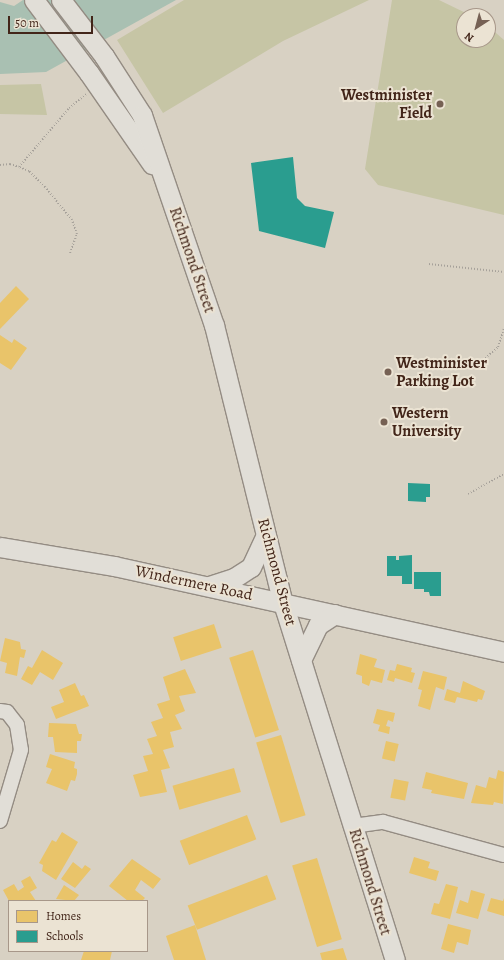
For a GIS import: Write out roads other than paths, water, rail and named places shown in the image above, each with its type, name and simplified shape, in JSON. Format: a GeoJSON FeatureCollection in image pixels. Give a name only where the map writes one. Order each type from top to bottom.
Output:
{"type":"FeatureCollection","features":[{"type":"Feature","properties":{"kind":"main road","name":"Richmond Street"},"geometry":{"type":"LineString","coordinates":[[34,0],[89,73],[165,183]]}},
{"type":"Feature","properties":{"kind":"main road","name":"Richmond Street"},"geometry":{"type":"LineString","coordinates":[[62,0],[104,56],[142,115],[214,325],[283,603],[395,960]]}},
{"type":"Feature","properties":{"kind":"main road"},"geometry":{"type":"LineString","coordinates":[[209,586],[234,578],[251,567],[266,535]]}},
{"type":"Feature","properties":{"kind":"main road","name":"Windermere Road"},"geometry":{"type":"LineString","coordinates":[[0,547],[114,566],[504,652]]}},
{"type":"Feature","properties":{"kind":"main road"},"geometry":{"type":"LineString","coordinates":[[301,660],[318,625],[335,614]]}},
{"type":"Feature","properties":{"kind":"street"},"geometry":{"type":"LineString","coordinates":[[0,711],[7,712],[17,725],[21,750],[0,821]]}},
{"type":"Feature","properties":{"kind":"street"},"geometry":{"type":"LineString","coordinates":[[353,826],[383,822],[504,855]]}},
{"type":"Feature","properties":{"kind":"place","name":"Westminister Field"},"geometry":{"type":"Point","coordinates":[440,104]}},
{"type":"Feature","properties":{"kind":"place","name":"Westminister Parking Lot"},"geometry":{"type":"Point","coordinates":[388,372]}},
{"type":"Feature","properties":{"kind":"place","name":"Western University"},"geometry":{"type":"Point","coordinates":[384,422]}}]}
